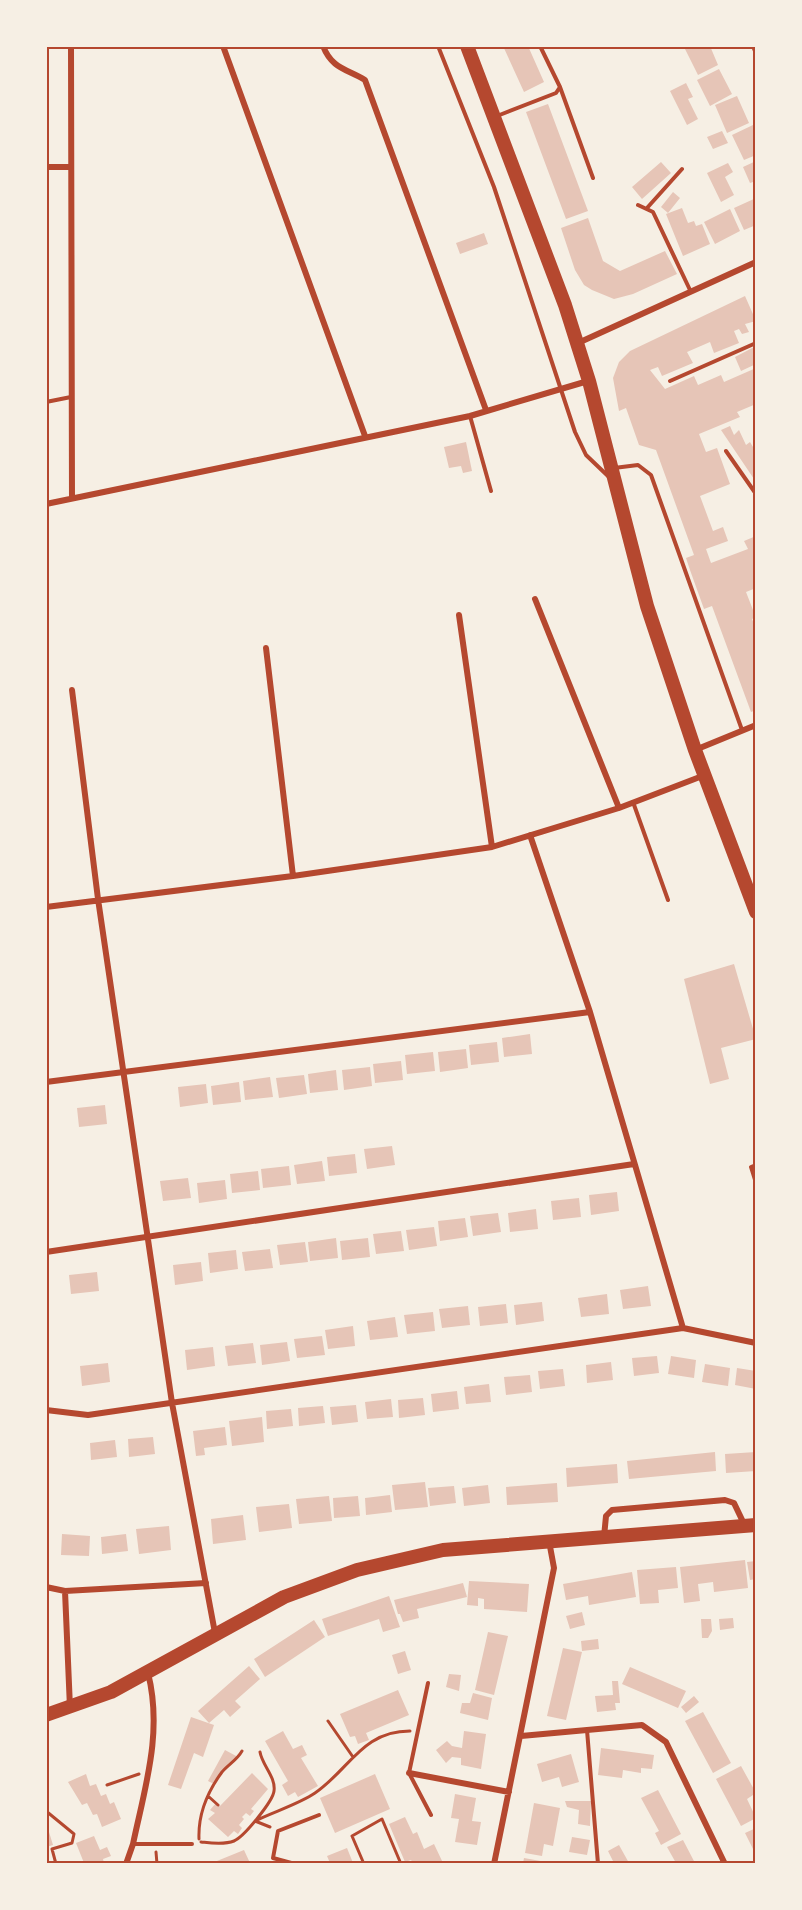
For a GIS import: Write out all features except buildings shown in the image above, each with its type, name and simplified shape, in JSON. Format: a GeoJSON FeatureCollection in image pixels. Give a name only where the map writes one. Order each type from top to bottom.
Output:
{"type":"FeatureCollection","features":[{"type":"Feature","properties":{"kind":"main road"},"geometry":{"type":"LineString","coordinates":[[467,46],[565,304],[589,381],[647,606],[695,750],[707,775],[755,912]]}},
{"type":"Feature","properties":{"kind":"main road"},"geometry":{"type":"LineString","coordinates":[[46,1715],[70,1708],[147,1673],[284,1597],[357,1570],[443,1550],[750,1525]]}},
{"type":"Feature","properties":{"kind":"street"},"geometry":{"type":"LineString","coordinates":[[71,46],[72,498]]}},
{"type":"Feature","properties":{"kind":"street"},"geometry":{"type":"LineString","coordinates":[[223,46],[365,436]]}},
{"type":"Feature","properties":{"kind":"street"},"geometry":{"type":"LineString","coordinates":[[322,46],[327,58],[339,69],[365,80],[486,410]]}},
{"type":"Feature","properties":{"kind":"street"},"geometry":{"type":"LineString","coordinates":[[753,46],[756,51]]}},
{"type":"Feature","properties":{"kind":"street"},"geometry":{"type":"LineString","coordinates":[[46,167],[71,167]]}},
{"type":"Feature","properties":{"kind":"street"},"geometry":{"type":"LineString","coordinates":[[577,344],[690,290],[755,264]]}},
{"type":"Feature","properties":{"kind":"street"},"geometry":{"type":"LineString","coordinates":[[46,504],[470,416],[589,381]]}},
{"type":"Feature","properties":{"kind":"street"},"geometry":{"type":"LineString","coordinates":[[535,599],[619,808]]}},
{"type":"Feature","properties":{"kind":"street"},"geometry":{"type":"LineString","coordinates":[[459,615],[492,847]]}},
{"type":"Feature","properties":{"kind":"street"},"geometry":{"type":"LineString","coordinates":[[266,648],[293,876]]}},
{"type":"Feature","properties":{"kind":"street"},"geometry":{"type":"LineString","coordinates":[[72,690],[98,899],[147,1239],[172,1403],[215,1634]]}},
{"type":"Feature","properties":{"kind":"street"},"geometry":{"type":"LineString","coordinates":[[695,750],[756,725]]}},
{"type":"Feature","properties":{"kind":"street"},"geometry":{"type":"LineString","coordinates":[[46,907],[293,876],[492,847],[619,808],[707,775]]}},
{"type":"Feature","properties":{"kind":"street"},"geometry":{"type":"LineString","coordinates":[[530,835],[590,1012],[683,1329]]}},
{"type":"Feature","properties":{"kind":"street"},"geometry":{"type":"LineString","coordinates":[[46,1082],[590,1012]]}},
{"type":"Feature","properties":{"kind":"street"},"geometry":{"type":"LineString","coordinates":[[46,1252],[147,1239],[634,1164]]}},
{"type":"Feature","properties":{"kind":"street"},"geometry":{"type":"LineString","coordinates":[[46,1410],[88,1415],[683,1329],[756,1343]]}},
{"type":"Feature","properties":{"kind":"street"},"geometry":{"type":"LineString","coordinates":[[604,1537],[606,1516],[612,1510],[725,1500],[734,1503],[750,1525]]}},
{"type":"Feature","properties":{"kind":"street"},"geometry":{"type":"LineString","coordinates":[[494,1863],[554,1568],[549,1541]]}},
{"type":"Feature","properties":{"kind":"street"},"geometry":{"type":"LineString","coordinates":[[46,1587],[65,1592],[206,1583]]}},
{"type":"Feature","properties":{"kind":"street"},"geometry":{"type":"LineString","coordinates":[[65,1592],[70,1708]]}},
{"type":"Feature","properties":{"kind":"street"},"geometry":{"type":"LineString","coordinates":[[126,1863],[133,1844],[156,1723],[154,1696],[147,1673]]}},
{"type":"Feature","properties":{"kind":"street"},"geometry":{"type":"LineString","coordinates":[[521,1736],[642,1725],[666,1742],[725,1863]]}},
{"type":"Feature","properties":{"kind":"street"},"geometry":{"type":"LineString","coordinates":[[409,1773],[509,1792]]}},
{"type":"Feature","properties":{"kind":"lane"},"geometry":{"type":"LineString","coordinates":[[438,46],[494,187],[575,432],[586,456],[612,475],[638,465],[651,475],[742,730]]}},
{"type":"Feature","properties":{"kind":"lane"},"geometry":{"type":"LineString","coordinates":[[540,46],[560,87],[593,178]]}},
{"type":"Feature","properties":{"kind":"lane"},"geometry":{"type":"LineString","coordinates":[[495,116],[556,93],[560,87]]}},
{"type":"Feature","properties":{"kind":"lane"},"geometry":{"type":"LineString","coordinates":[[647,208],[682,169]]}},
{"type":"Feature","properties":{"kind":"lane"},"geometry":{"type":"LineString","coordinates":[[638,205],[653,212],[690,290]]}},
{"type":"Feature","properties":{"kind":"lane"},"geometry":{"type":"LineString","coordinates":[[670,381],[756,343]]}},
{"type":"Feature","properties":{"kind":"lane"},"geometry":{"type":"LineString","coordinates":[[46,402],[70,397]]}},
{"type":"Feature","properties":{"kind":"lane"},"geometry":{"type":"LineString","coordinates":[[470,416],[491,491]]}},
{"type":"Feature","properties":{"kind":"lane"},"geometry":{"type":"LineString","coordinates":[[726,451],[756,494]]}},
{"type":"Feature","properties":{"kind":"lane"},"geometry":{"type":"LineString","coordinates":[[633,801],[669,900]]}},
{"type":"Feature","properties":{"kind":"lane"},"geometry":{"type":"LineString","coordinates":[[756,1165],[751,1167],[756,1183]]}},
{"type":"Feature","properties":{"kind":"lane"},"geometry":{"type":"LineString","coordinates":[[428,1683],[409,1773],[431,1815]]}},
{"type":"Feature","properties":{"kind":"lane"},"geometry":{"type":"LineString","coordinates":[[587,1730],[598,1863]]}},
{"type":"Feature","properties":{"kind":"lane"},"geometry":{"type":"LineString","coordinates":[[295,1863],[273,1858],[278,1831],[319,1815]]}},
{"type":"Feature","properties":{"kind":"lane"},"geometry":{"type":"LineString","coordinates":[[133,1844],[192,1844]]}},
{"type":"Feature","properties":{"kind":"path"},"geometry":{"type":"LineString","coordinates":[[328,1721],[353,1758]]}},
{"type":"Feature","properties":{"kind":"path"},"geometry":{"type":"LineString","coordinates":[[255,1821],[313,1795],[373,1740],[392,1731],[418,1731]]}},
{"type":"Feature","properties":{"kind":"path"},"geometry":{"type":"LineString","coordinates":[[200,1841],[200,1813],[223,1771],[238,1758],[242,1751]]}},
{"type":"Feature","properties":{"kind":"path"},"geometry":{"type":"LineString","coordinates":[[192,1844],[200,1841],[235,1841],[255,1821],[274,1792],[273,1780],[260,1752]]}},
{"type":"Feature","properties":{"kind":"path"},"geometry":{"type":"LineString","coordinates":[[107,1785],[134,1774],[148,1773]]}},
{"type":"Feature","properties":{"kind":"path"},"geometry":{"type":"LineString","coordinates":[[208,1796],[218,1805]]}},
{"type":"Feature","properties":{"kind":"path"},"geometry":{"type":"LineString","coordinates":[[46,1811],[74,1834],[72,1844],[51,1849],[56,1863]]}},
{"type":"Feature","properties":{"kind":"path"},"geometry":{"type":"LineString","coordinates":[[364,1863],[352,1836],[382,1820],[401,1863]]}},
{"type":"Feature","properties":{"kind":"path"},"geometry":{"type":"LineString","coordinates":[[255,1821],[278,1831]]}}]}
